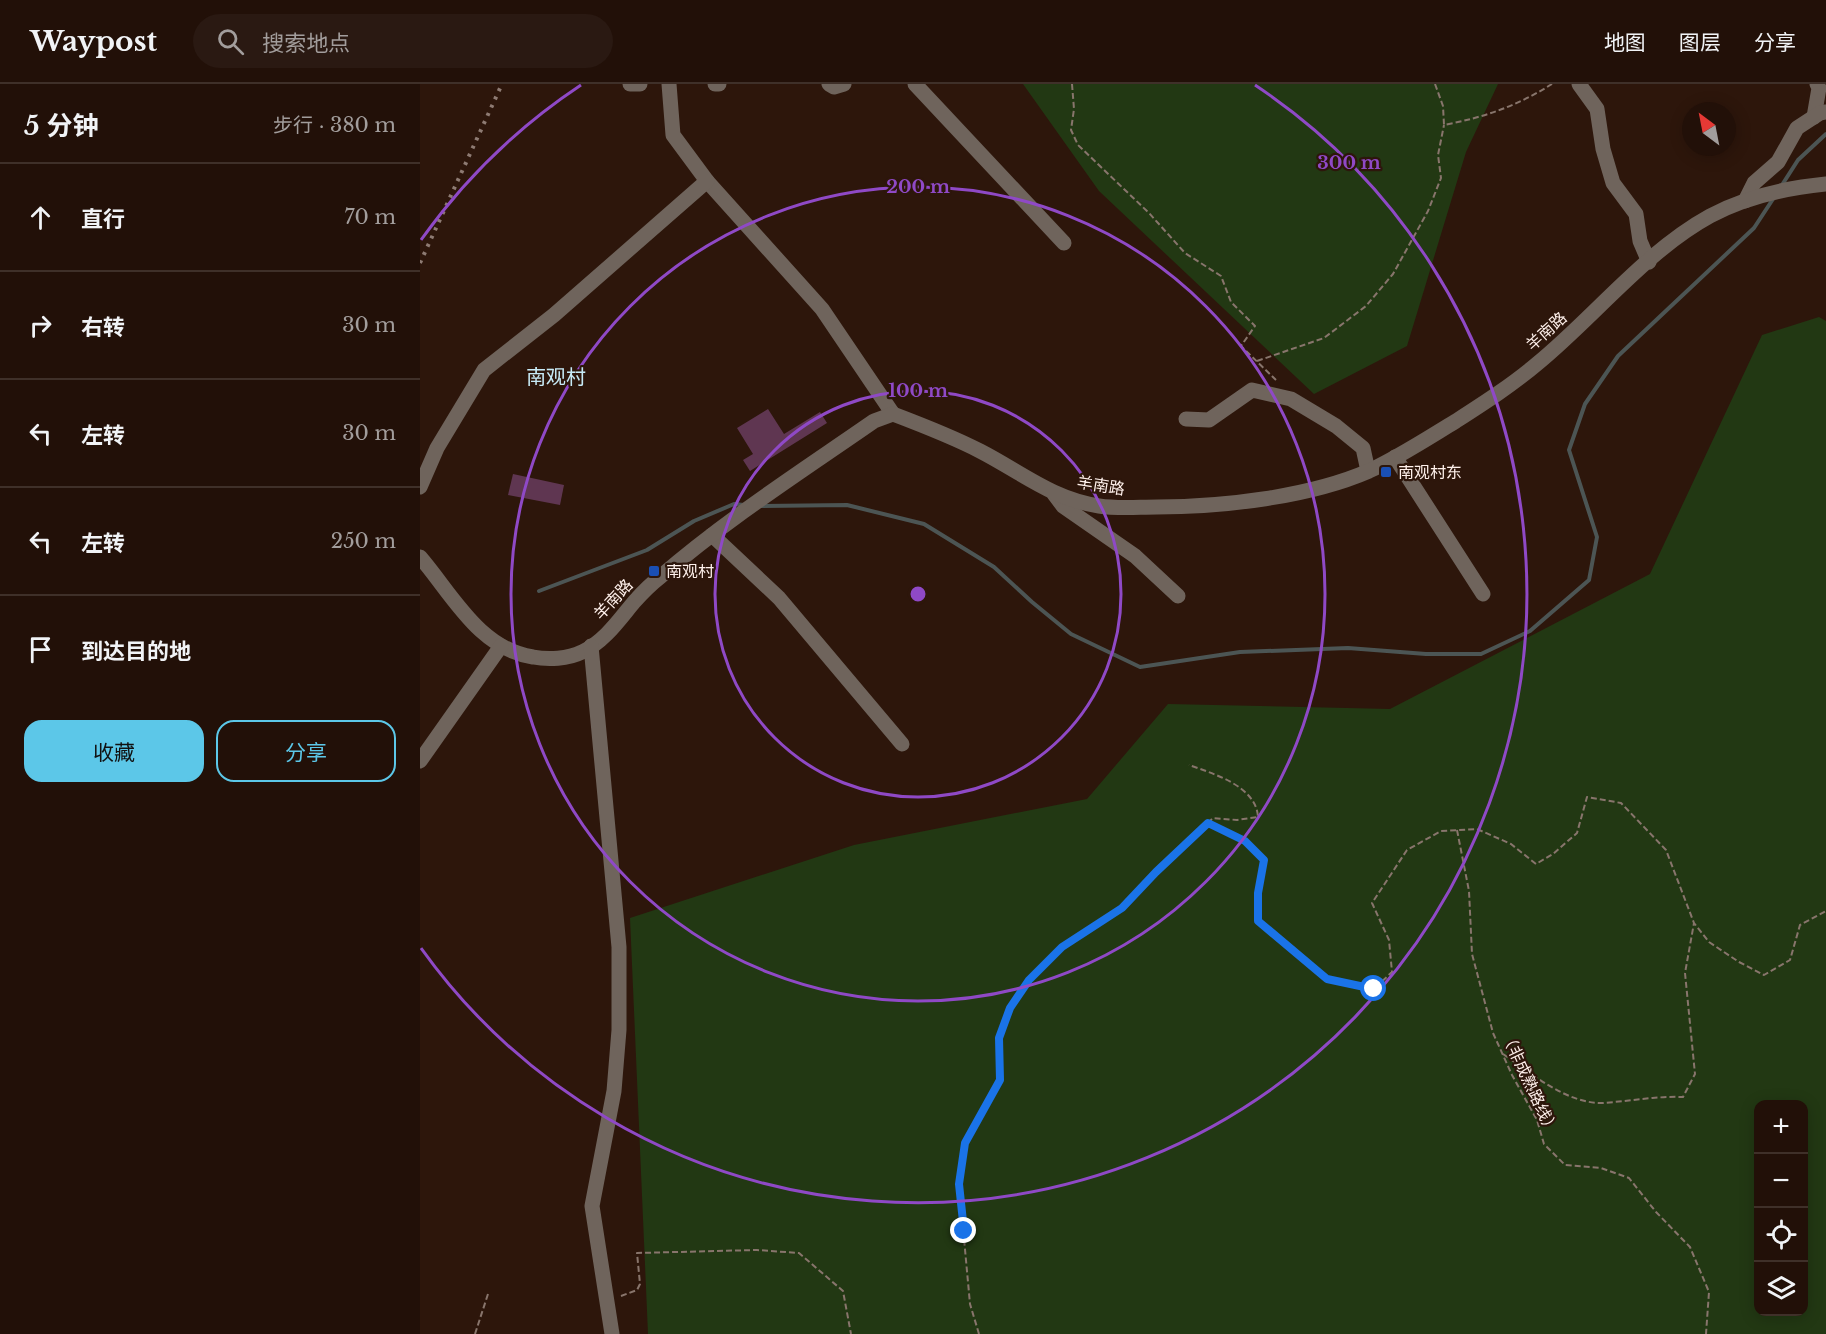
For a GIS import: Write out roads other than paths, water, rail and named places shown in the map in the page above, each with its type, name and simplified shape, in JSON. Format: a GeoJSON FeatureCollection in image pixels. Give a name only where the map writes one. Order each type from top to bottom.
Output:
{"type":"FeatureCollection","features":[{"type":"Feature","properties":{"kind":"street"},"geometry":{"type":"LineString","coordinates":[[630,84],[640,84]]}},
{"type":"Feature","properties":{"kind":"street"},"geometry":{"type":"LineString","coordinates":[[669,84],[673,135],[707,181],[822,309],[893,414]]}},
{"type":"Feature","properties":{"kind":"street"},"geometry":{"type":"LineString","coordinates":[[829,84],[834,87],[844,84]]}},
{"type":"Feature","properties":{"kind":"street"},"geometry":{"type":"LineString","coordinates":[[915,84],[1064,243]]}},
{"type":"Feature","properties":{"kind":"street"},"geometry":{"type":"LineString","coordinates":[[1579,84],[1597,109],[1603,149],[1614,183],[1636,214],[1640,242],[1649,262]]}},
{"type":"Feature","properties":{"kind":"street"},"geometry":{"type":"LineString","coordinates":[[1748,200],[1754,183],[1778,162],[1797,128],[1820,115],[1819,88],[1816,84]]}},
{"type":"Feature","properties":{"kind":"street"},"geometry":{"type":"LineString","coordinates":[[420,487],[437,448],[484,370],[554,315],[707,181]]}},
{"type":"Feature","properties":{"kind":"street","name":"羊南路"},"geometry":{"type":"LineString","coordinates":[[420,557],[475,626],[491,641],[531,657],[556,658],[581,652],[591,646],[614,626],[635,601],[661,576],[712,535],[874,421],[893,414],[980,450],[1054,494],[1099,506],[1193,507],[1259,500],[1324,486],[1368,471],[1395,457],[1508,387],[1539,362],[1678,236],[1710,216],[1748,200],[1791,189],[1826,184]]}},
{"type":"Feature","properties":{"kind":"street"},"geometry":{"type":"LineString","coordinates":[[1186,419],[1209,420],[1252,390],[1292,399],[1336,426],[1363,448],[1368,471]]}},
{"type":"Feature","properties":{"kind":"street"},"geometry":{"type":"LineString","coordinates":[[1395,457],[1483,594]]}},
{"type":"Feature","properties":{"kind":"street"},"geometry":{"type":"LineString","coordinates":[[1054,494],[1063,506],[1135,556],[1178,596]]}},
{"type":"Feature","properties":{"kind":"street"},"geometry":{"type":"LineString","coordinates":[[712,535],[779,598],[902,744]]}},
{"type":"Feature","properties":{"kind":"street"},"geometry":{"type":"LineString","coordinates":[[420,761],[501,646]]}},
{"type":"Feature","properties":{"kind":"street"},"geometry":{"type":"LineString","coordinates":[[591,646],[619,947],[619,1030],[614,1091],[592,1206],[612,1334]]}},
{"type":"Feature","properties":{"kind":"waterway"},"geometry":{"type":"LineString","coordinates":[[1782,185],[1798,160],[1826,134]]}},
{"type":"Feature","properties":{"kind":"waterway"},"geometry":{"type":"LineString","coordinates":[[761,506],[847,505],[924,524],[994,567],[1071,634],[1140,667],[1240,652],[1348,648],[1426,654],[1481,654],[1530,631],[1589,580],[1597,537],[1569,450],[1585,404],[1618,356],[1754,228],[1773,199]]}},
{"type":"Feature","properties":{"kind":"waterway"},"geometry":{"type":"LineString","coordinates":[[539,591],[647,550],[694,521],[734,504],[744,505]]}},
{"type":"Feature","properties":{"kind":"railway"},"geometry":{"type":"LineString","coordinates":[[420,263],[502,84]]}},
{"type":"Feature","properties":{"kind":"place","name":"南观村东"},"geometry":{"type":"Point","coordinates":[1386,472]}},
{"type":"Feature","properties":{"kind":"place","name":"南观村"},"geometry":{"type":"Point","coordinates":[654,571]}},
{"type":"Feature","properties":{"kind":"district","name":"南观村"},"geometry":{"type":"Point","coordinates":[556,377]}}]}
